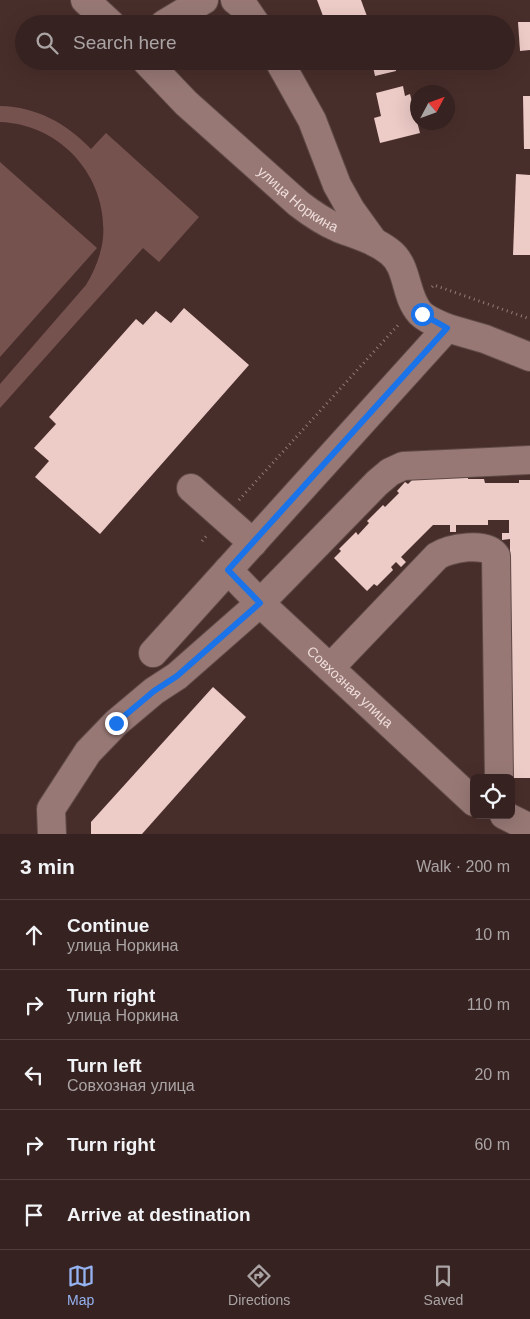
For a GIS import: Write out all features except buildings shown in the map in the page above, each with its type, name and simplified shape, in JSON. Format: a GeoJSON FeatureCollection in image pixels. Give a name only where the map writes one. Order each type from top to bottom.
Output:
{"type":"FeatureCollection","features":[{"type":"Feature","properties":{"kind":"street"},"geometry":{"type":"LineString","coordinates":[[85,0],[101,15]]}},
{"type":"Feature","properties":{"kind":"street"},"geometry":{"type":"LineString","coordinates":[[179,15],[204,0]]}},
{"type":"Feature","properties":{"kind":"street"},"geometry":{"type":"LineString","coordinates":[[235,0],[250,15]]}},
{"type":"Feature","properties":{"kind":"street","name":"улица Норкина"},"geometry":{"type":"LineString","coordinates":[[155,70],[186,102],[318,219],[374,242],[391,253],[399,263],[415,306]]}},
{"type":"Feature","properties":{"kind":"street"},"geometry":{"type":"LineString","coordinates":[[284,70],[312,120],[337,185],[351,210],[374,242]]}},
{"type":"Feature","properties":{"kind":"street"},"geometry":{"type":"LineString","coordinates":[[415,306],[422,314],[447,328],[485,339],[530,357]]}},
{"type":"Feature","properties":{"kind":"street"},"geometry":{"type":"LineString","coordinates":[[153,653],[447,328]]}},
{"type":"Feature","properties":{"kind":"street"},"geometry":{"type":"LineString","coordinates":[[52,834],[51,809],[88,752],[116,723],[154,691],[177,676],[260,603],[390,472],[402,466],[530,460]]}},
{"type":"Feature","properties":{"kind":"street"},"geometry":{"type":"LineString","coordinates":[[191,488],[253,543]]}},
{"type":"Feature","properties":{"kind":"street"},"geometry":{"type":"LineString","coordinates":[[330,668],[437,556],[454,549],[486,547],[493,551],[496,556],[499,774]]}},
{"type":"Feature","properties":{"kind":"street","name":"Совхозная улица"},"geometry":{"type":"LineString","coordinates":[[228,570],[260,603],[470,798]]}},
{"type":"Feature","properties":{"kind":"street"},"geometry":{"type":"LineString","coordinates":[[515,812],[530,812]]}},
{"type":"Feature","properties":{"kind":"street"},"geometry":{"type":"LineString","coordinates":[[512,819],[530,828]]}},
{"type":"Feature","properties":{"kind":"path"},"geometry":{"type":"LineString","coordinates":[[202,541],[434,285],[530,319]]}},
{"type":"Feature","properties":{"kind":"shaded area"},"geometry":{"type":"Polygon","coordinates":[[[0,106],[26,109],[50,118],[71,131],[91,149],[106,133],[199,217],[159,262],[143,248],[0,408],[0,384],[86,285],[92,274],[101,250],[103,216],[98,194],[89,175],[76,158],[61,143],[43,132],[22,125],[0,122],[0,106]]]}},
{"type":"Feature","properties":{"kind":"shaded area"},"geometry":{"type":"Polygon","coordinates":[[[0,162],[97,248],[0,357],[0,162]]]}},
{"type":"Feature","properties":{"kind":"route"},"geometry":{"type":"LineString","coordinates":[[116,723],[154,691],[177,676],[260,603],[228,570],[447,328],[422,314]]}}]}
